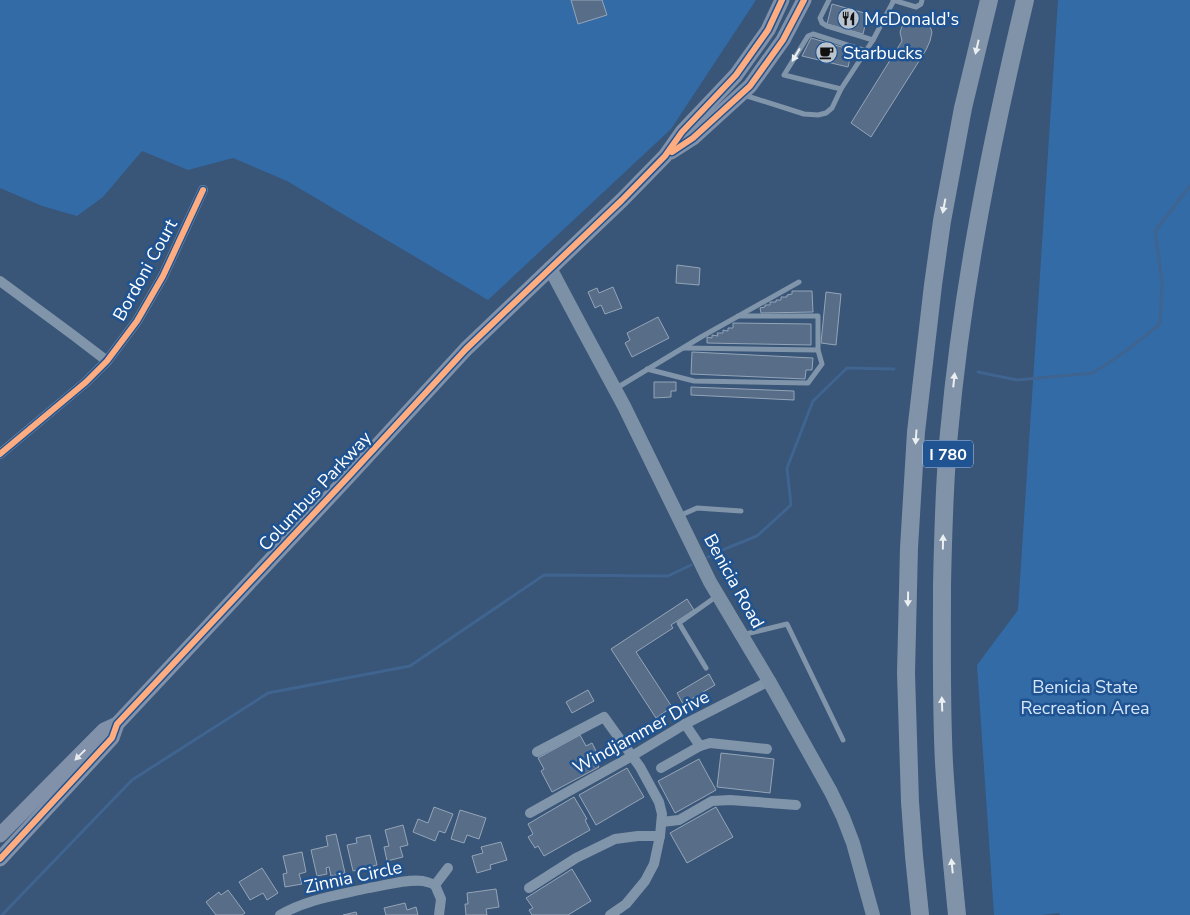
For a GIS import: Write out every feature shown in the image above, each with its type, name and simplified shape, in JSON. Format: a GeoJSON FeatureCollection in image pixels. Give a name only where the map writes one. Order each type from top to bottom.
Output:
{"type":"FeatureCollection","features":[{"type":"Feature","properties":{"kind":"highway","name":"I 780"},"geometry":{"type":"LineString","coordinates":[[920,915],[910,802],[906,673],[909,548],[916,441],[942,221],[963,108],[989,0]]}},
{"type":"Feature","properties":{"kind":"highway","name":"I 780"},"geometry":{"type":"LineString","coordinates":[[957,915],[949,836],[942,697],[943,534],[949,436],[954,377],[968,279],[1000,108],[1025,0]]}},
{"type":"Feature","properties":{"kind":"main road","name":"Columbus Parkway"},"geometry":{"type":"LineString","coordinates":[[0,835],[104,730],[117,724],[466,348],[622,200],[665,156],[682,132],[736,75],[768,30],[782,0]]}},
{"type":"Feature","properties":{"kind":"main road","name":"Columbus Parkway"},"geometry":{"type":"LineString","coordinates":[[665,156],[693,138],[750,86],[784,40],[804,0]]}},
{"type":"Feature","properties":{"kind":"main road","name":"Benicia Road"},"geometry":{"type":"LineString","coordinates":[[550,268],[615,389],[710,582],[804,742],[843,817],[853,843],[874,915]]}},
{"type":"Feature","properties":{"kind":"main road","name":"Columbus Parkway"},"geometry":{"type":"LineString","coordinates":[[0,859],[112,738],[117,724]]}},
{"type":"Feature","properties":{"kind":"street","name":"Bordoni Court"},"geometry":{"type":"LineString","coordinates":[[0,454],[107,362],[137,321],[163,276],[203,190]]}},
{"type":"Feature","properties":{"kind":"street"},"geometry":{"type":"LineString","coordinates":[[0,282],[107,362]]}},
{"type":"Feature","properties":{"kind":"street","name":"Windjammer Drive"},"geometry":{"type":"LineString","coordinates":[[530,813],[685,724],[769,681]]}},
{"type":"Feature","properties":{"kind":"street"},"geometry":{"type":"LineString","coordinates":[[537,752],[604,717],[640,767],[659,802],[662,822],[654,864],[645,882],[626,904],[610,915]]}},
{"type":"Feature","properties":{"kind":"street"},"geometry":{"type":"LineString","coordinates":[[685,724],[700,746]]}},
{"type":"Feature","properties":{"kind":"street"},"geometry":{"type":"LineString","coordinates":[[661,768],[700,746],[710,743],[767,749]]}},
{"type":"Feature","properties":{"kind":"street"},"geometry":{"type":"LineString","coordinates":[[662,822],[679,820],[712,801],[730,800],[796,805]]}},
{"type":"Feature","properties":{"kind":"street"},"geometry":{"type":"LineString","coordinates":[[530,888],[576,858],[615,839],[660,836]]}},
{"type":"Feature","properties":{"kind":"street"},"geometry":{"type":"LineString","coordinates":[[439,915],[441,899],[434,885],[448,868]]}},
{"type":"Feature","properties":{"kind":"street","name":"Zinnia Circle"},"geometry":{"type":"LineString","coordinates":[[280,915],[317,899],[399,882],[425,881],[434,885]]}},
{"type":"Feature","properties":{"kind":"lane"},"geometry":{"type":"LineString","coordinates":[[829,0],[820,18],[822,23],[873,40]]}},
{"type":"Feature","properties":{"kind":"lane"},"geometry":{"type":"LineString","coordinates":[[725,86],[741,94],[804,114],[818,115],[826,113],[832,108],[841,89],[873,40],[894,0],[916,7],[921,4],[922,0]]}},
{"type":"Feature","properties":{"kind":"lane"},"geometry":{"type":"LineString","coordinates":[[841,89],[784,75],[808,36],[813,34],[866,51]]}},
{"type":"Feature","properties":{"kind":"lane"},"geometry":{"type":"LineString","coordinates":[[615,389],[799,282]]}},
{"type":"Feature","properties":{"kind":"lane"},"geometry":{"type":"LineString","coordinates":[[647,369],[694,381],[808,383],[822,364],[818,350],[818,316],[738,316]]}},
{"type":"Feature","properties":{"kind":"lane"},"geometry":{"type":"LineString","coordinates":[[684,348],[818,350]]}},
{"type":"Feature","properties":{"kind":"lane"},"geometry":{"type":"LineString","coordinates":[[678,516],[697,508],[741,511]]}},
{"type":"Feature","properties":{"kind":"lane"},"geometry":{"type":"LineString","coordinates":[[706,668],[679,624],[718,595]]}},
{"type":"Feature","properties":{"kind":"lane"},"geometry":{"type":"LineString","coordinates":[[742,635],[787,624],[843,740]]}},
{"type":"Feature","properties":{"kind":"green space"},"geometry":{"type":"Polygon","coordinates":[[[0,0],[756,0],[671,129],[488,300],[287,181],[233,158],[188,170],[142,151],[103,197],[77,216],[42,206],[0,188],[0,0]]]}},
{"type":"Feature","properties":{"kind":"green space","name":"Benicia State Recreation Area"},"geometry":{"type":"Polygon","coordinates":[[[1058,0],[1190,0],[1190,915],[1060,915],[1059,913],[994,915],[977,665],[1018,610],[1058,0]]]}},
{"type":"Feature","properties":{"kind":"building"},"geometry":{"type":"Polygon","coordinates":[[[571,0],[602,0],[607,15],[578,24],[571,0]]]}},
{"type":"Feature","properties":{"kind":"building","name":"McDonald's"},"geometry":{"type":"Polygon","coordinates":[[[832,4],[868,14],[863,34],[827,24],[832,4]]]}},
{"type":"Feature","properties":{"kind":"building"},"geometry":{"type":"Polygon","coordinates":[[[913,17],[921,17],[928,21],[932,32],[930,41],[871,137],[851,123],[902,41],[900,32],[903,24],[913,17]]]}},
{"type":"Feature","properties":{"kind":"building","name":"Starbucks"},"geometry":{"type":"Polygon","coordinates":[[[811,38],[852,50],[848,67],[802,56],[811,38]]]}},
{"type":"Feature","properties":{"kind":"building"},"geometry":{"type":"Polygon","coordinates":[[[677,265],[700,268],[699,285],[676,283],[677,265]]]}},
{"type":"Feature","properties":{"kind":"building"},"geometry":{"type":"Polygon","coordinates":[[[613,287],[622,308],[605,314],[601,305],[595,308],[588,292],[597,288],[599,293],[613,287]]]}},
{"type":"Feature","properties":{"kind":"building"},"geometry":{"type":"Polygon","coordinates":[[[792,291],[812,291],[813,312],[761,313],[760,308],[770,305],[770,302],[781,300],[781,297],[787,297],[787,295],[792,294],[792,291]]]}},
{"type":"Feature","properties":{"kind":"building"},"geometry":{"type":"Polygon","coordinates":[[[826,292],[841,294],[836,345],[821,343],[826,292]]]}},
{"type":"Feature","properties":{"kind":"building"},"geometry":{"type":"Polygon","coordinates":[[[658,317],[669,338],[632,357],[625,343],[630,340],[627,333],[658,317]]]}},
{"type":"Feature","properties":{"kind":"building"},"geometry":{"type":"Polygon","coordinates":[[[733,323],[811,324],[811,345],[707,343],[707,337],[712,338],[712,335],[718,336],[717,333],[723,333],[723,330],[728,331],[728,328],[733,328],[733,323]]]}},
{"type":"Feature","properties":{"kind":"building"},"geometry":{"type":"Polygon","coordinates":[[[692,352],[813,358],[812,370],[806,370],[805,379],[691,374],[692,352]]]}},
{"type":"Feature","properties":{"kind":"building"},"geometry":{"type":"Polygon","coordinates":[[[654,382],[676,382],[676,391],[671,391],[671,397],[654,398],[654,382]]]}},
{"type":"Feature","properties":{"kind":"building"},"geometry":{"type":"Polygon","coordinates":[[[691,387],[794,391],[794,400],[691,395],[691,387]]]}},
{"type":"Feature","properties":{"kind":"building"},"geometry":{"type":"Polygon","coordinates":[[[687,599],[694,610],[671,625],[673,628],[636,652],[672,707],[656,718],[611,649],[687,599]]]}},
{"type":"Feature","properties":{"kind":"building"},"geometry":{"type":"Polygon","coordinates":[[[709,674],[715,685],[683,704],[677,693],[709,674]]]}},
{"type":"Feature","properties":{"kind":"building"},"geometry":{"type":"Polygon","coordinates":[[[588,690],[594,701],[572,713],[566,702],[588,690]]]}},
{"type":"Feature","properties":{"kind":"building"},"geometry":{"type":"Polygon","coordinates":[[[580,735],[586,746],[592,743],[597,753],[593,756],[599,767],[552,792],[541,771],[544,769],[538,758],[580,735]]]}},
{"type":"Feature","properties":{"kind":"building"},"geometry":{"type":"Polygon","coordinates":[[[721,753],[774,759],[770,793],[717,787],[721,753]]]}},
{"type":"Feature","properties":{"kind":"building"},"geometry":{"type":"Polygon","coordinates":[[[699,759],[716,790],[675,813],[658,781],[699,759]]]}},
{"type":"Feature","properties":{"kind":"building"},"geometry":{"type":"Polygon","coordinates":[[[627,768],[644,797],[596,825],[579,795],[627,768]]]}},
{"type":"Feature","properties":{"kind":"building"},"geometry":{"type":"Polygon","coordinates":[[[574,797],[587,819],[585,820],[590,830],[544,856],[538,846],[535,848],[528,837],[533,834],[528,824],[574,797]]]}},
{"type":"Feature","properties":{"kind":"building"},"geometry":{"type":"Polygon","coordinates":[[[434,807],[453,814],[445,833],[439,831],[435,841],[413,832],[418,819],[428,823],[434,807]]]}},
{"type":"Feature","properties":{"kind":"building"},"geometry":{"type":"Polygon","coordinates":[[[716,807],[733,837],[687,863],[670,833],[716,807]]]}},
{"type":"Feature","properties":{"kind":"building"},"geometry":{"type":"Polygon","coordinates":[[[460,810],[486,818],[479,839],[467,835],[464,843],[451,839],[460,810]]]}},
{"type":"Feature","properties":{"kind":"building"},"geometry":{"type":"Polygon","coordinates":[[[403,825],[408,845],[400,847],[403,857],[387,861],[384,847],[389,846],[385,830],[403,825]]]}},
{"type":"Feature","properties":{"kind":"building"},"geometry":{"type":"Polygon","coordinates":[[[336,834],[345,873],[331,876],[329,867],[326,868],[327,874],[317,876],[311,850],[328,846],[326,836],[336,834]]]}},
{"type":"Feature","properties":{"kind":"building"},"geometry":{"type":"Polygon","coordinates":[[[370,835],[377,865],[353,871],[347,845],[357,843],[356,838],[370,835]]]}},
{"type":"Feature","properties":{"kind":"building"},"geometry":{"type":"Polygon","coordinates":[[[501,842],[507,860],[490,865],[491,869],[477,873],[472,856],[483,853],[481,847],[501,842]]]}},
{"type":"Feature","properties":{"kind":"building"},"geometry":{"type":"Polygon","coordinates":[[[302,852],[306,872],[299,874],[302,884],[285,887],[283,874],[287,873],[283,856],[302,852]]]}},
{"type":"Feature","properties":{"kind":"building"},"geometry":{"type":"Polygon","coordinates":[[[262,868],[278,893],[267,900],[263,893],[250,900],[239,882],[262,868]]]}},
{"type":"Feature","properties":{"kind":"building"},"geometry":{"type":"Polygon","coordinates":[[[572,869],[591,901],[568,915],[532,915],[529,910],[533,908],[526,898],[572,869]]]}},
{"type":"Feature","properties":{"kind":"building"},"geometry":{"type":"Polygon","coordinates":[[[496,889],[499,907],[486,909],[487,915],[466,915],[467,893],[496,889]]]}},
{"type":"Feature","properties":{"kind":"building"},"geometry":{"type":"Polygon","coordinates":[[[228,890],[245,913],[242,915],[216,915],[206,902],[219,892],[221,895],[228,890]]]}},
{"type":"Feature","properties":{"kind":"building"},"geometry":{"type":"Polygon","coordinates":[[[405,903],[407,910],[416,907],[418,915],[386,915],[384,908],[405,903]]]}},
{"type":"Feature","properties":{"kind":"building"},"geometry":{"type":"Polygon","coordinates":[[[356,912],[357,915],[343,915],[356,912]]]}},
{"type":"Feature","properties":{"kind":"waterway"},"geometry":{"type":"LineString","coordinates":[[978,372],[1017,380],[1093,373],[1126,351],[1160,324],[1162,282],[1155,231],[1190,186]]}},
{"type":"Feature","properties":{"kind":"waterway"},"geometry":{"type":"LineString","coordinates":[[708,557],[757,536],[791,505],[787,468],[813,401],[847,368],[894,369]]}},
{"type":"Feature","properties":{"kind":"waterway"},"geometry":{"type":"LineString","coordinates":[[2,915],[132,780],[268,693],[410,666],[544,575],[668,576],[691,565]]}},
{"type":"Feature","properties":{"kind":"cycle path"},"geometry":{"type":"LineString","coordinates":[[0,859],[112,738],[117,724],[466,349],[622,200],[665,156],[682,132],[736,75],[768,30],[782,0]]}},
{"type":"Feature","properties":{"kind":"cycle path"},"geometry":{"type":"LineString","coordinates":[[672,152],[693,138],[750,86],[783,40],[804,0]]}},
{"type":"Feature","properties":{"kind":"cycle path"},"geometry":{"type":"LineString","coordinates":[[0,454],[86,382],[107,361],[137,321],[163,276],[203,190]]}},
{"type":"Feature","properties":{"kind":"place","name":"McDonald's"},"geometry":{"type":"Point","coordinates":[848,19]}},
{"type":"Feature","properties":{"kind":"place","name":"Starbucks"},"geometry":{"type":"Point","coordinates":[827,53]}}]}
